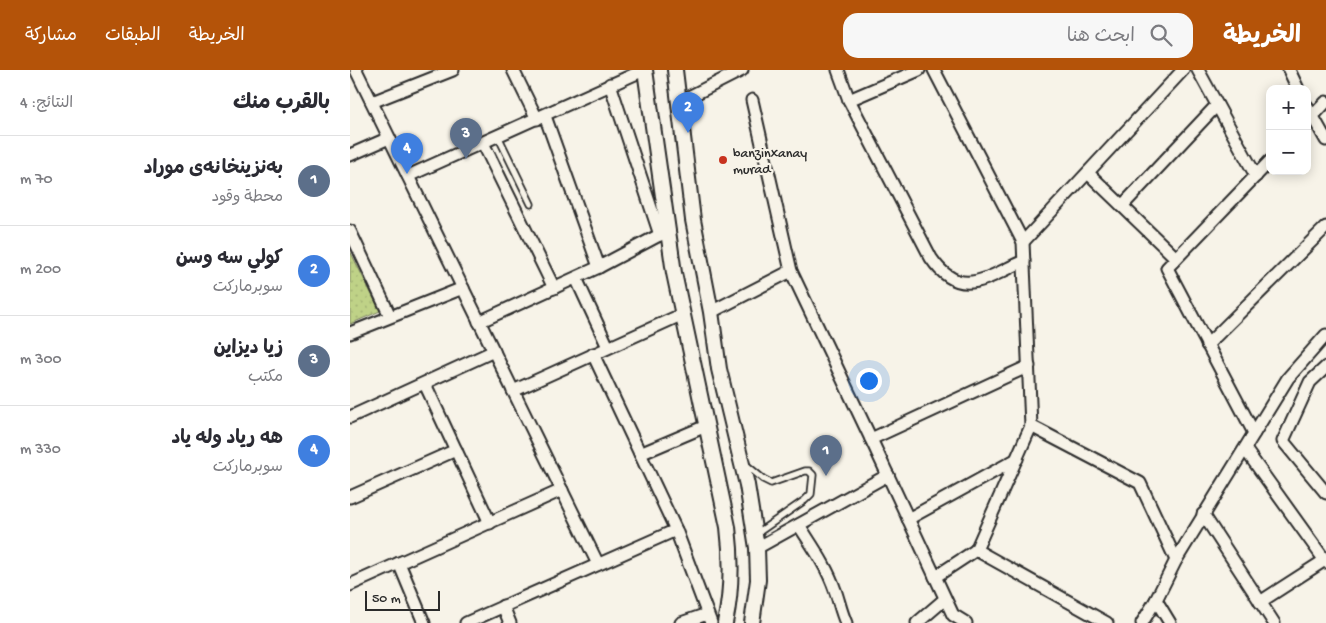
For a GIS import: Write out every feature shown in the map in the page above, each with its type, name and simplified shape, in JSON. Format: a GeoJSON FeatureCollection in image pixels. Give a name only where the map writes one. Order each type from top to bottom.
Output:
{"type":"FeatureCollection","features":[{"type":"Feature","properties":{"kind":"street"},"geometry":{"type":"LineString","coordinates":[[350,72],[355,70],[372,102],[598,564]]}},
{"type":"Feature","properties":{"kind":"street"},"geometry":{"type":"LineString","coordinates":[[513,70],[541,117],[599,267]]}},
{"type":"Feature","properties":{"kind":"street"},"geometry":{"type":"LineString","coordinates":[[408,176],[610,84],[645,70],[664,233],[683,314],[732,554],[730,590],[725,623]]}},
{"type":"Feature","properties":{"kind":"street"},"geometry":{"type":"LineString","coordinates":[[675,70],[693,220],[711,312],[718,369],[747,485],[756,542],[758,580],[752,623]]}},
{"type":"Feature","properties":{"kind":"street"},"geometry":{"type":"LineString","coordinates":[[679,102],[742,70]]}},
{"type":"Feature","properties":{"kind":"street"},"geometry":{"type":"LineString","coordinates":[[838,70],[849,100],[939,270],[952,280],[966,284],[979,281],[1024,262]]}},
{"type":"Feature","properties":{"kind":"street"},"geometry":{"type":"LineString","coordinates":[[849,100],[919,70]]}},
{"type":"Feature","properties":{"kind":"street"},"geometry":{"type":"LineString","coordinates":[[934,70],[1023,242],[1031,426],[976,550],[935,577]]}},
{"type":"Feature","properties":{"kind":"street"},"geometry":{"type":"LineString","coordinates":[[1023,242],[1183,70]]}},
{"type":"Feature","properties":{"kind":"street"},"geometry":{"type":"LineString","coordinates":[[1198,70],[1256,176]]}},
{"type":"Feature","properties":{"kind":"street"},"geometry":{"type":"LineString","coordinates":[[1289,70],[1296,85]]}},
{"type":"Feature","properties":{"kind":"street"},"geometry":{"type":"LineString","coordinates":[[372,102],[446,71]]}},
{"type":"Feature","properties":{"kind":"street"},"geometry":{"type":"LineString","coordinates":[[610,84],[664,233]]}},
{"type":"Feature","properties":{"kind":"street"},"geometry":{"type":"LineString","coordinates":[[752,100],[791,271],[953,615],[966,623]]}},
{"type":"Feature","properties":{"kind":"street"},"geometry":{"type":"LineString","coordinates":[[1311,113],[1326,102]]}},
{"type":"Feature","properties":{"kind":"street"},"geometry":{"type":"LineString","coordinates":[[1122,206],[1217,105]]}},
{"type":"Feature","properties":{"kind":"street"},"geometry":{"type":"LineString","coordinates":[[1311,118],[1326,140]]}},
{"type":"Feature","properties":{"kind":"street"},"geometry":{"type":"LineString","coordinates":[[350,155],[389,138]]}},
{"type":"Feature","properties":{"kind":"street"},"geometry":{"type":"LineString","coordinates":[[483,143],[554,288]]}},
{"type":"Feature","properties":{"kind":"street"},"geometry":{"type":"LineString","coordinates":[[1254,433],[1167,268],[1266,165]]}},
{"type":"Feature","properties":{"kind":"street"},"geometry":{"type":"LineString","coordinates":[[1088,173],[1176,258]]}},
{"type":"Feature","properties":{"kind":"street"},"geometry":{"type":"LineString","coordinates":[[1208,345],[1326,227]]}},
{"type":"Feature","properties":{"kind":"street"},"geometry":{"type":"LineString","coordinates":[[479,322],[599,267],[664,233]]}},
{"type":"Feature","properties":{"kind":"street"},"geometry":{"type":"LineString","coordinates":[[351,235],[390,316]]}},
{"type":"Feature","properties":{"kind":"street"},"geometry":{"type":"LineString","coordinates":[[711,312],[791,271]]}},
{"type":"Feature","properties":{"kind":"street"},"geometry":{"type":"LineString","coordinates":[[576,278],[608,347]]}},
{"type":"Feature","properties":{"kind":"street"},"geometry":{"type":"LineString","coordinates":[[350,333],[462,288]]}},
{"type":"Feature","properties":{"kind":"street"},"geometry":{"type":"LineString","coordinates":[[513,391],[683,314]]}},
{"type":"Feature","properties":{"kind":"street"},"geometry":{"type":"LineString","coordinates":[[1142,623],[1203,514],[1288,378],[1326,334]]}},
{"type":"Feature","properties":{"kind":"street"},"geometry":{"type":"LineString","coordinates":[[350,417],[494,352]]}},
{"type":"Feature","properties":{"kind":"street"},"geometry":{"type":"LineString","coordinates":[[593,354],[676,530],[709,618],[681,623]]}},
{"type":"Feature","properties":{"kind":"street"},"geometry":{"type":"LineString","coordinates":[[871,439],[1029,366]]}},
{"type":"Feature","properties":{"kind":"street"},"geometry":{"type":"LineString","coordinates":[[695,378],[718,369]]}},
{"type":"Feature","properties":{"kind":"street"},"geometry":{"type":"LineString","coordinates":[[1324,372],[1310,382],[1283,441],[1326,493]]}},
{"type":"Feature","properties":{"kind":"street"},"geometry":{"type":"LineString","coordinates":[[425,384],[490,523]]}},
{"type":"Feature","properties":{"kind":"street"},"geometry":{"type":"LineString","coordinates":[[640,454],[706,426]]}},
{"type":"Feature","properties":{"kind":"street"},"geometry":{"type":"LineString","coordinates":[[1031,426],[1140,483],[1176,560]]}},
{"type":"Feature","properties":{"kind":"street"},"geometry":{"type":"LineString","coordinates":[[1245,449],[1325,561],[1260,602]]}},
{"type":"Feature","properties":{"kind":"street"},"geometry":{"type":"LineString","coordinates":[[350,497],[456,450]]}},
{"type":"Feature","properties":{"kind":"street"},"geometry":{"type":"LineString","coordinates":[[908,520],[1017,459]]}},
{"type":"Feature","properties":{"kind":"street"},"geometry":{"type":"LineString","coordinates":[[756,542],[799,525],[888,475]]}},
{"type":"Feature","properties":{"kind":"street"},"geometry":{"type":"LineString","coordinates":[[350,585],[562,490]]}},
{"type":"Feature","properties":{"kind":"street"},"geometry":{"type":"LineString","coordinates":[[1203,514],[1274,623]]}},
{"type":"Feature","properties":{"kind":"street"},"geometry":{"type":"LineString","coordinates":[[799,525],[825,568],[846,623]]}},
{"type":"Feature","properties":{"kind":"street"},"geometry":{"type":"LineString","coordinates":[[466,623],[676,530]]}},
{"type":"Feature","properties":{"kind":"street"},"geometry":{"type":"LineString","coordinates":[[976,550],[1107,623]]}},
{"type":"Feature","properties":{"kind":"street"},"geometry":{"type":"LineString","coordinates":[[399,563],[424,623]]}},
{"type":"Feature","properties":{"kind":"street"},"geometry":{"type":"LineString","coordinates":[[917,623],[945,598]]}},
{"type":"Feature","properties":{"kind":"street"},"geometry":{"type":"LineString","coordinates":[[1156,600],[1170,623]]}},
{"type":"Feature","properties":{"kind":"street"},"geometry":{"type":"LineString","coordinates":[[502,606],[510,623]]}},
{"type":"Feature","properties":{"kind":"lane"},"geometry":{"type":"LineString","coordinates":[[498,136],[531,204]]}},
{"type":"Feature","properties":{"kind":"lane"},"geometry":{"type":"LineString","coordinates":[[741,460],[764,479],[771,482],[805,471],[813,476],[811,494],[756,542]]}},
{"type":"Feature","properties":{"kind":"green space"},"geometry":{"type":"Polygon","coordinates":[[[350,251],[380,311],[350,324],[350,251]]]}},
{"type":"Feature","properties":{"kind":"place","name":"كولي سه وسن"},"geometry":{"type":"Point","coordinates":[688,133]}},
{"type":"Feature","properties":{"kind":"place","name":"زیا دیزاین"},"geometry":{"type":"Point","coordinates":[466,159]}},
{"type":"Feature","properties":{"kind":"place","name":"banzinxanay murad"},"geometry":{"type":"Point","coordinates":[723,160]}},
{"type":"Feature","properties":{"kind":"place","name":"هه رياد وله ياد"},"geometry":{"type":"Point","coordinates":[407,174]}},
{"type":"Feature","properties":{"kind":"place","name":"بەنزینخانەی موراد"},"geometry":{"type":"Point","coordinates":[826,476]}}]}
